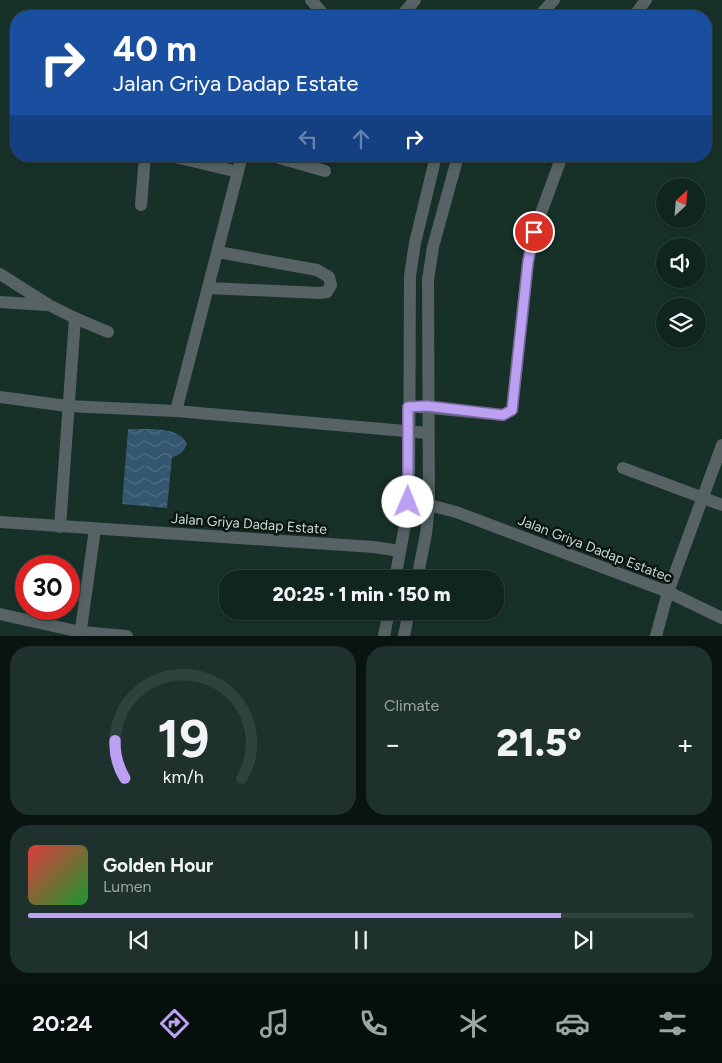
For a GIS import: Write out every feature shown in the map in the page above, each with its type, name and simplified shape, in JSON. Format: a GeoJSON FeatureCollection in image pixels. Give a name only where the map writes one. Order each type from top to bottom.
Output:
{"type":"FeatureCollection","features":[{"type":"Feature","properties":{"kind":"street"},"geometry":{"type":"LineString","coordinates":[[312,0],[321,10]]}},
{"type":"Feature","properties":{"kind":"street"},"geometry":{"type":"LineString","coordinates":[[406,10],[415,0]]}},
{"type":"Feature","properties":{"kind":"street"},"geometry":{"type":"LineString","coordinates":[[545,10],[554,0]]}},
{"type":"Feature","properties":{"kind":"street"},"geometry":{"type":"LineString","coordinates":[[141,205],[145,162]]}},
{"type":"Feature","properties":{"kind":"street"},"geometry":{"type":"LineString","coordinates":[[196,162],[238,172]]}},
{"type":"Feature","properties":{"kind":"street"},"geometry":{"type":"LineString","coordinates":[[176,411],[240,162]]}},
{"type":"Feature","properties":{"kind":"street"},"geometry":{"type":"LineString","coordinates":[[293,162],[325,171]]}},
{"type":"Feature","properties":{"kind":"street"},"geometry":{"type":"LineString","coordinates":[[397,570],[408,502],[410,276],[415,243],[435,162]]}},
{"type":"Feature","properties":{"kind":"street"},"geometry":{"type":"LineString","coordinates":[[419,570],[426,534],[429,505],[427,406],[428,280],[433,247],[456,162]]}},
{"type":"Feature","properties":{"kind":"street"},"geometry":{"type":"LineString","coordinates":[[408,407],[427,406],[503,415],[512,410],[528,262],[534,232],[560,162]]}},
{"type":"Feature","properties":{"kind":"street"},"geometry":{"type":"LineString","coordinates":[[208,288],[320,294],[327,292],[331,285],[329,277],[317,270],[218,252]]}},
{"type":"Feature","properties":{"kind":"street"},"geometry":{"type":"LineString","coordinates":[[0,274],[49,305],[108,332]]}},
{"type":"Feature","properties":{"kind":"street"},"geometry":{"type":"LineString","coordinates":[[0,302],[49,305]]}},
{"type":"Feature","properties":{"kind":"street"},"geometry":{"type":"LineString","coordinates":[[60,527],[67,406],[75,318]]}},
{"type":"Feature","properties":{"kind":"street"},"geometry":{"type":"LineString","coordinates":[[0,397],[67,406],[176,411],[428,433]]}},
{"type":"Feature","properties":{"kind":"street"},"geometry":{"type":"LineString","coordinates":[[656,636],[668,592],[722,445]]}},
{"type":"Feature","properties":{"kind":"street"},"geometry":{"type":"LineString","coordinates":[[623,468],[722,505]]}},
{"type":"Feature","properties":{"kind":"street"},"geometry":{"type":"LineString","coordinates":[[408,502],[429,505]]}},
{"type":"Feature","properties":{"kind":"street","name":"Jalan Griya Dadap Estatec"},"geometry":{"type":"LineString","coordinates":[[429,505],[456,512],[668,592],[722,618]]}},
{"type":"Feature","properties":{"kind":"street","name":"Jalan Griya Dadap Estate"},"geometry":{"type":"LineString","coordinates":[[0,522],[374,547],[400,551]]}},
{"type":"Feature","properties":{"kind":"street"},"geometry":{"type":"LineString","coordinates":[[81,634],[95,529]]}},
{"type":"Feature","properties":{"kind":"street"},"geometry":{"type":"LineString","coordinates":[[0,614],[81,634],[127,636]]}},
{"type":"Feature","properties":{"kind":"street"},"geometry":{"type":"LineString","coordinates":[[384,636],[387,620]]}},
{"type":"Feature","properties":{"kind":"street"},"geometry":{"type":"LineString","coordinates":[[404,636],[407,620]]}},
{"type":"Feature","properties":{"kind":"water"},"geometry":{"type":"Polygon","coordinates":[[[128,429],[169,431],[183,438],[187,444],[181,453],[172,457],[167,508],[122,504],[128,429]]]}},
{"type":"Feature","properties":{"kind":"route"},"geometry":{"type":"LineString","coordinates":[[408,502],[410,431],[408,407],[427,406],[503,415],[512,410],[521,343],[528,262],[534,232]]}}]}
